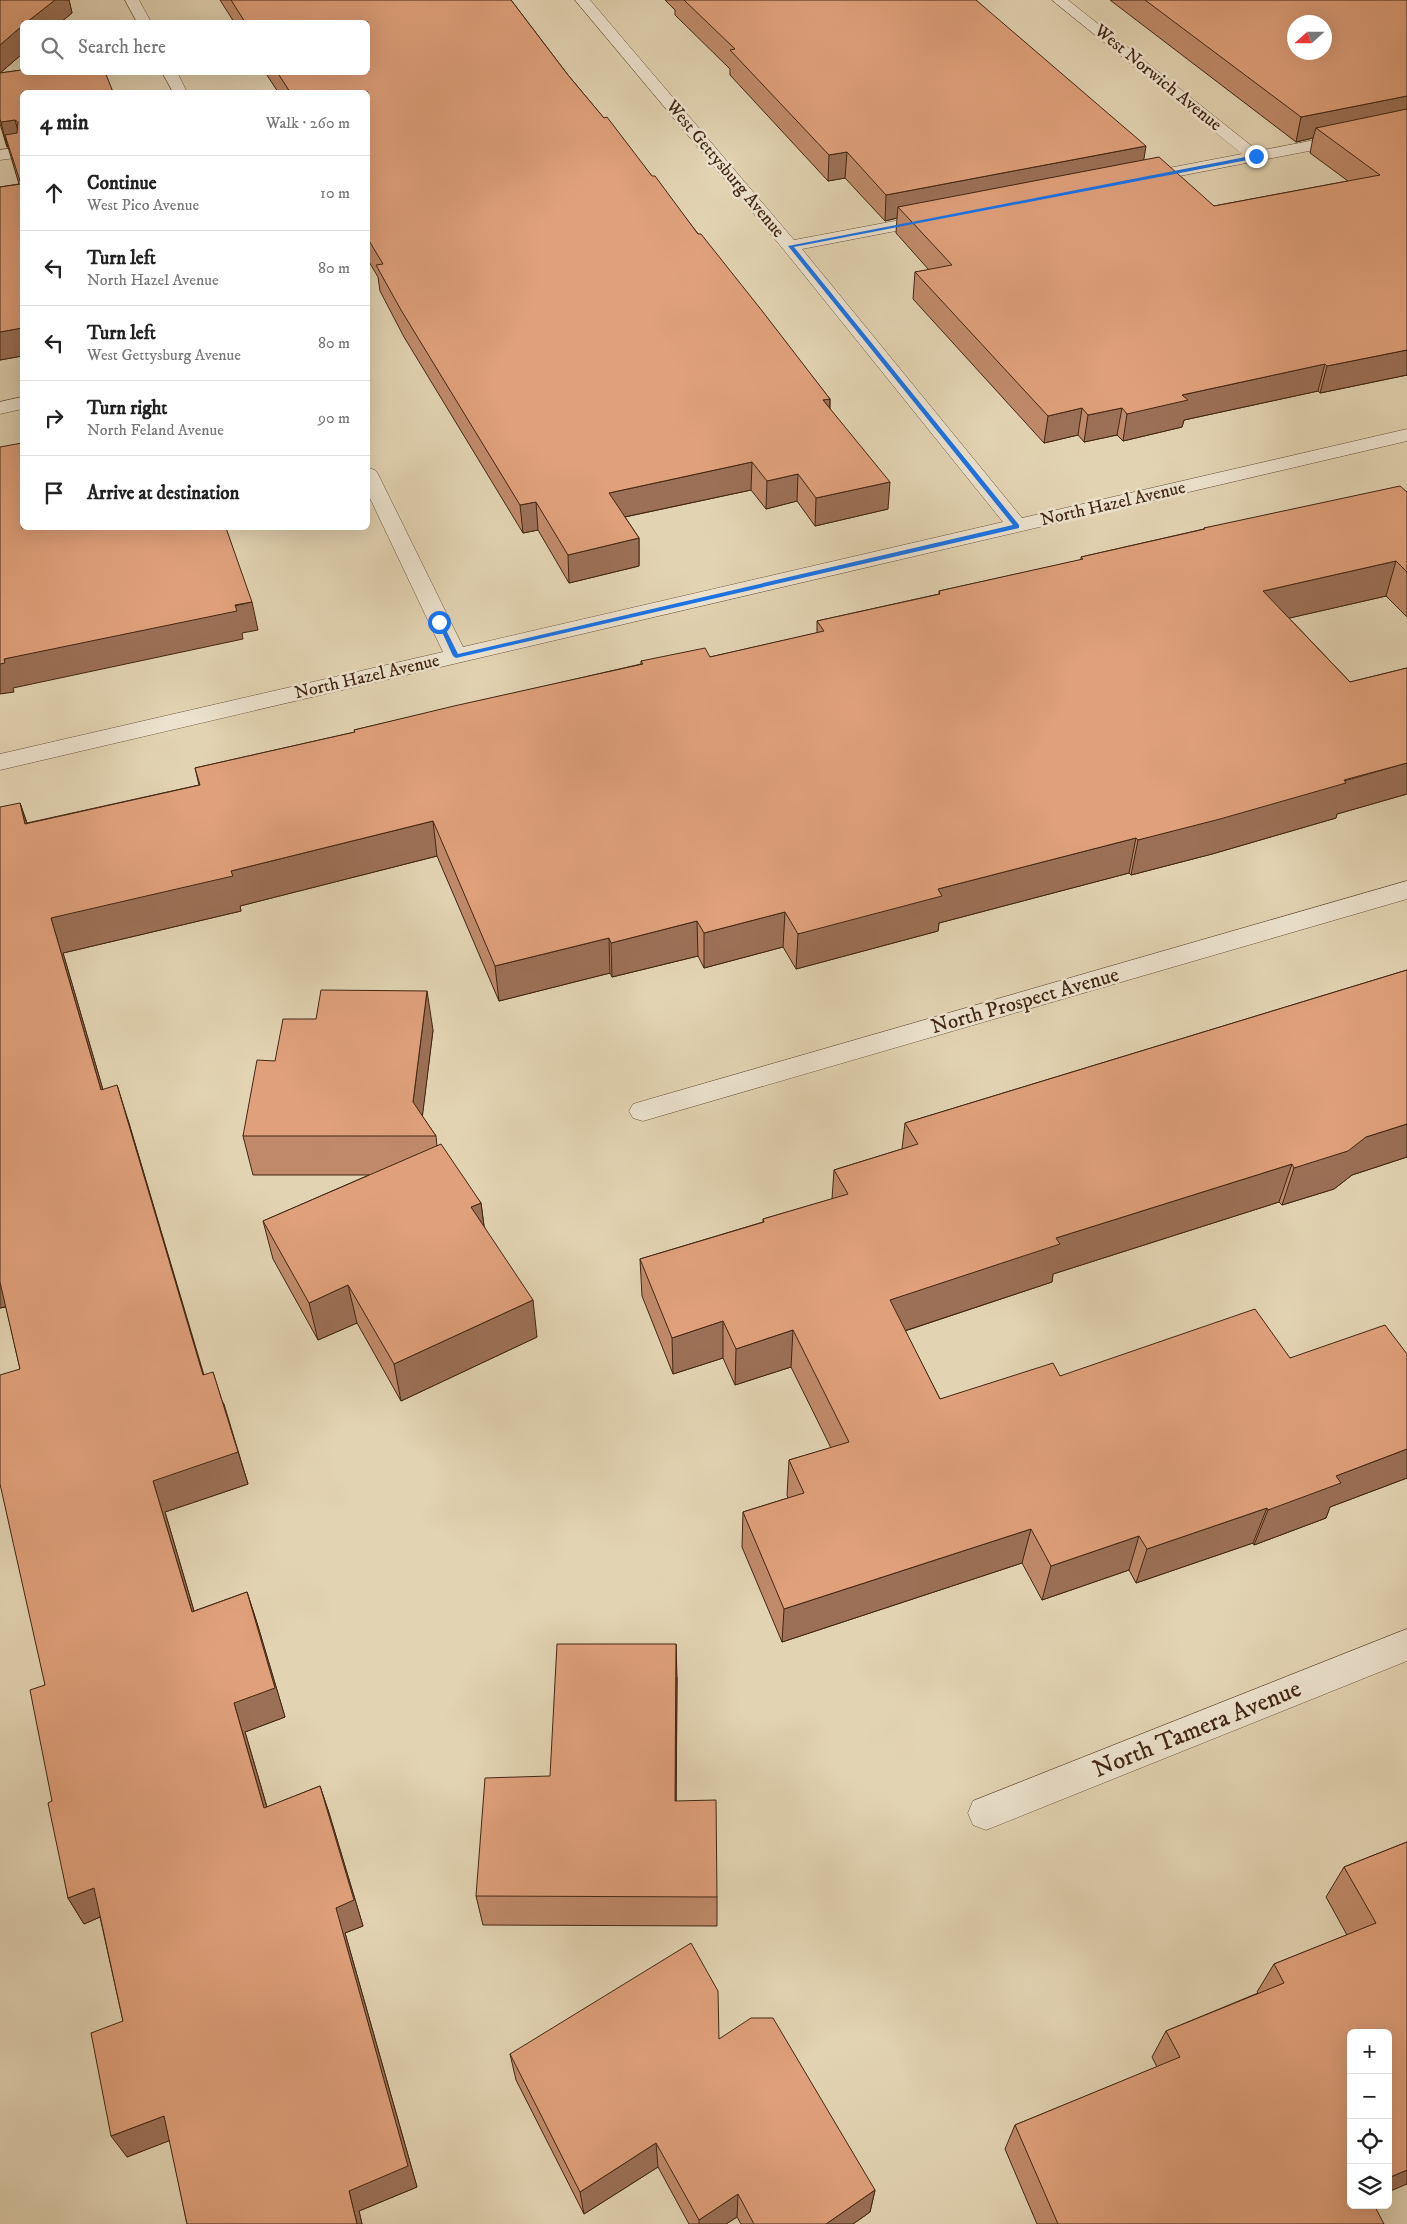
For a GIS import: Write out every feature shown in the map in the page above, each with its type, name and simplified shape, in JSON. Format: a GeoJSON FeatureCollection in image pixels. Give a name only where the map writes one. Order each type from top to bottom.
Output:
{"type":"FeatureCollection","features":[{"type":"Feature","properties":{"kind":"street"},"geometry":{"type":"LineString","coordinates":[[132,0],[143,20]]}},
{"type":"Feature","properties":{"kind":"street","name":"West Gettysburg Avenue"},"geometry":{"type":"LineString","coordinates":[[582,0],[790,246],[1017,526]]}},
{"type":"Feature","properties":{"kind":"street","name":"West Norwich Avenue"},"geometry":{"type":"LineString","coordinates":[[1059,0],[1256,156]]}},
{"type":"Feature","properties":{"kind":"street"},"geometry":{"type":"LineString","coordinates":[[171,75],[179,90]]}},
{"type":"Feature","properties":{"kind":"street"},"geometry":{"type":"LineString","coordinates":[[1120,183],[1407,128]]}},
{"type":"Feature","properties":{"kind":"street"},"geometry":{"type":"LineString","coordinates":[[0,156],[20,152]]}},
{"type":"Feature","properties":{"kind":"street"},"geometry":{"type":"LineString","coordinates":[[790,246],[945,216]]}},
{"type":"Feature","properties":{"kind":"street"},"geometry":{"type":"LineString","coordinates":[[0,408],[20,403]]}},
{"type":"Feature","properties":{"kind":"street","name":"North Hazel Avenue"},"geometry":{"type":"LineString","coordinates":[[0,762],[1017,526],[1404,440]]}},
{"type":"Feature","properties":{"kind":"street"},"geometry":{"type":"LineString","coordinates":[[370,478],[456,656]]}},
{"type":"Feature","properties":{"kind":"street","name":"North Prospect Avenue"},"geometry":{"type":"LineString","coordinates":[[643,1111],[1407,890]]}},
{"type":"Feature","properties":{"kind":"street","name":"North Tamera Avenue"},"geometry":{"type":"LineString","coordinates":[[986,1813],[1407,1645]]}},
{"type":"Feature","properties":{"kind":"building"},"geometry":{"type":"Polygon","coordinates":[[[0,0],[55,0],[30,20],[20,20],[20,28],[0,45],[0,0]]]}},
{"type":"Feature","properties":{"kind":"building"},"geometry":{"type":"Polygon","coordinates":[[[231,0],[511,0],[568,75],[604,118],[607,117],[652,176],[655,176],[698,234],[701,234],[763,312],[830,399],[823,400],[890,482],[816,498],[798,474],[767,481],[752,462],[609,493],[639,538],[568,555],[536,502],[520,505],[401,310],[376,265],[383,264],[370,242],[370,90],[289,90],[279,75],[370,75],[370,20],[244,20],[231,0]]]}},
{"type":"Feature","properties":{"kind":"building"},"geometry":{"type":"Polygon","coordinates":[[[684,0],[976,0],[1146,146],[886,195],[847,152],[829,155],[730,50],[735,49],[684,0]]]}},
{"type":"Feature","properties":{"kind":"building"},"geometry":{"type":"Polygon","coordinates":[[[1145,0],[1407,0],[1407,96],[1301,117],[1145,0]]]}},
{"type":"Feature","properties":{"kind":"building"},"geometry":{"type":"Polygon","coordinates":[[[20,70],[20,75],[106,75],[112,90],[20,90],[20,181],[5,135],[17,133],[18,122],[15,120],[1,122],[0,73],[20,70]]]}},
{"type":"Feature","properties":{"kind":"building"},"geometry":{"type":"Polygon","coordinates":[[[1407,109],[1407,350],[1327,366],[1325,364],[1182,395],[1188,400],[1127,414],[1122,408],[1088,415],[1082,408],[1048,416],[915,272],[952,265],[898,207],[1159,157],[1214,206],[1380,175],[1316,128],[1407,109]]]}},
{"type":"Feature","properties":{"kind":"building"},"geometry":{"type":"Polygon","coordinates":[[[20,184],[20,328],[0,332],[0,187],[20,184]]]}},
{"type":"Feature","properties":{"kind":"building"},"geometry":{"type":"Polygon","coordinates":[[[20,443],[20,530],[227,530],[252,602],[235,605],[237,611],[4,659],[5,663],[0,664],[0,447],[20,443]]]}},
{"type":"Feature","properties":{"kind":"building"},"geometry":{"type":"Polygon","coordinates":[[[1400,486],[1407,492],[1407,572],[1396,561],[1263,591],[1350,682],[1407,668],[1407,763],[1344,780],[1346,783],[1220,819],[1138,840],[1136,838],[938,889],[942,896],[798,934],[785,912],[704,933],[697,921],[611,943],[609,938],[495,966],[433,821],[231,871],[233,876],[51,918],[101,1090],[117,1085],[203,1375],[213,1372],[238,1452],[153,1481],[192,1612],[247,1592],[275,1688],[234,1703],[264,1808],[320,1786],[354,1900],[336,1908],[408,2166],[349,2191],[357,2224],[187,2224],[164,2116],[111,2136],[91,2033],[123,2021],[94,1888],[68,1898],[48,1803],[52,1801],[30,1690],[45,1685],[0,1484],[0,1375],[20,1369],[0,1282],[0,807],[20,803],[25,824],[200,785],[195,768],[355,732],[354,730],[454,706],[643,664],[641,661],[705,648],[710,657],[824,631],[817,621],[940,594],[939,591],[1083,559],[1081,557],[1204,528],[1400,486]]]}},
{"type":"Feature","properties":{"kind":"building"},"geometry":{"type":"Polygon","coordinates":[[[1407,970],[1407,1124],[1366,1137],[1348,1151],[1294,1168],[1292,1164],[1056,1238],[1060,1244],[890,1300],[940,1399],[1053,1363],[1060,1376],[1255,1309],[1290,1358],[1385,1325],[1407,1354],[1407,1449],[1336,1476],[1341,1483],[1268,1510],[1267,1508],[1147,1549],[1139,1536],[1051,1566],[1031,1529],[784,1609],[743,1512],[804,1493],[789,1460],[849,1442],[793,1330],[736,1349],[723,1321],[672,1338],[640,1259],[764,1222],[763,1219],[848,1194],[834,1170],[918,1144],[905,1123],[1407,970]]]}},
{"type":"Feature","properties":{"kind":"building"},"geometry":{"type":"Polygon","coordinates":[[[321,990],[427,991],[413,1102],[436,1136],[243,1136],[257,1060],[275,1061],[283,1019],[316,1019],[321,990]]]}},
{"type":"Feature","properties":{"kind":"building"},"geometry":{"type":"Polygon","coordinates":[[[441,1144],[481,1203],[471,1207],[533,1300],[394,1364],[348,1285],[309,1303],[263,1221],[441,1144]]]}},
{"type":"Feature","properties":{"kind":"building"},"geometry":{"type":"Polygon","coordinates":[[[557,1644],[676,1644],[675,1801],[716,1800],[717,1897],[476,1896],[485,1778],[550,1776],[557,1644]]]}},
{"type":"Feature","properties":{"kind":"building"},"geometry":{"type":"Polygon","coordinates":[[[1407,1842],[1407,2170],[1392,2176],[1392,2029],[1347,2029],[1347,2209],[1376,2209],[1384,2224],[1058,2224],[1015,2125],[1180,2057],[1166,2031],[1284,1983],[1274,1964],[1376,1923],[1344,1867],[1407,1842]]]}},
{"type":"Feature","properties":{"kind":"building"},"geometry":{"type":"Polygon","coordinates":[[[691,1943],[718,1991],[719,2039],[751,2018],[773,2018],[875,2190],[826,2224],[754,2224],[738,2194],[699,2220],[656,2143],[580,2192],[510,2054],[691,1943]]]}},
{"type":"Feature","properties":{"kind":"route"},"geometry":{"type":"LineString","coordinates":[[439,622],[456,656],[1017,526],[790,246],[1256,156]]}}]}
